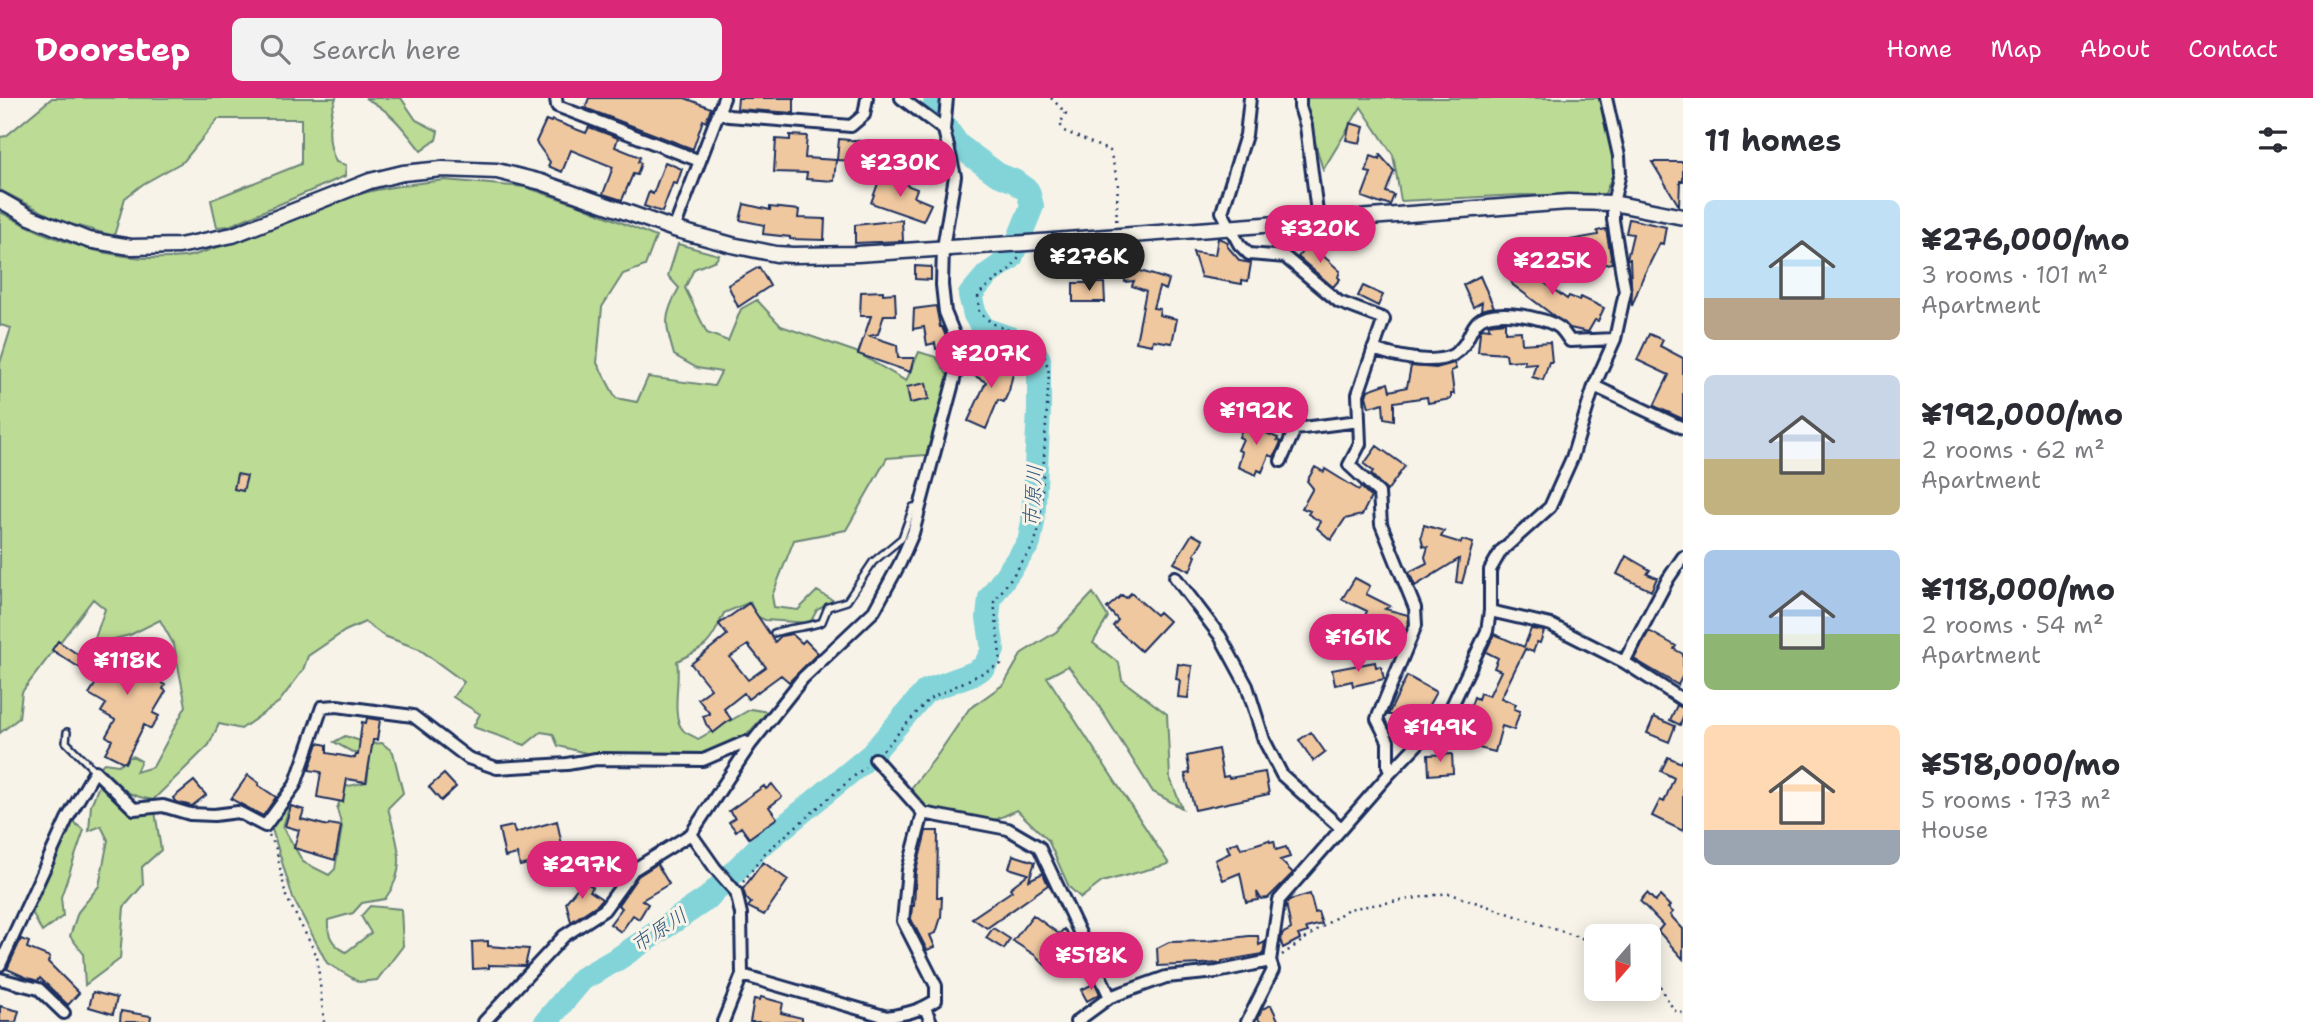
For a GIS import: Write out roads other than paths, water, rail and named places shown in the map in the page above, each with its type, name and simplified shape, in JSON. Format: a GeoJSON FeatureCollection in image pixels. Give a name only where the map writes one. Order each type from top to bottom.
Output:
{"type":"FeatureCollection","features":[{"type":"Feature","properties":{"kind":"street"},"geometry":{"type":"LineString","coordinates":[[556,98],[557,106],[700,161]]}},
{"type":"Feature","properties":{"kind":"street"},"geometry":{"type":"LineString","coordinates":[[674,229],[724,98]]}},
{"type":"Feature","properties":{"kind":"street"},"geometry":{"type":"LineString","coordinates":[[719,112],[729,116],[851,126],[864,115],[867,98]]}},
{"type":"Feature","properties":{"kind":"street"},"geometry":{"type":"LineString","coordinates":[[901,98],[944,130]]}},
{"type":"Feature","properties":{"kind":"street"},"geometry":{"type":"LineString","coordinates":[[484,1022],[564,936],[604,910],[633,870],[691,834],[750,746],[803,678],[874,611],[900,563],[914,533],[956,372],[958,344],[945,312],[942,285],[943,248],[955,176],[944,130],[947,98]]}},
{"type":"Feature","properties":{"kind":"street"},"geometry":{"type":"LineString","coordinates":[[1250,98],[1246,135],[1222,212],[1239,244],[1249,254],[1285,257],[1339,302],[1384,318],[1358,394],[1360,444],[1349,465],[1379,493],[1381,524],[1415,608],[1416,625],[1377,719],[1388,741],[1390,773]]}},
{"type":"Feature","properties":{"kind":"street"},"geometry":{"type":"LineString","coordinates":[[1300,98],[1318,220]]}},
{"type":"Feature","properties":{"kind":"street"},"geometry":{"type":"LineString","coordinates":[[1247,1022],[1273,970],[1270,961],[1279,900],[1390,773],[1450,710],[1487,631],[1490,570],[1501,551],[1550,507],[1572,458],[1594,386],[1615,339],[1625,292],[1613,220],[1613,203],[1620,173],[1619,156],[1606,98]]}},
{"type":"Feature","properties":{"kind":"street"},"geometry":{"type":"LineString","coordinates":[[0,200],[30,217],[88,240],[131,247],[179,246],[233,235],[370,181],[403,173],[442,169],[497,171],[541,182],[674,229],[776,254],[857,254],[1027,243],[1568,202],[1613,203],[1683,217]]}},
{"type":"Feature","properties":{"kind":"street"},"geometry":{"type":"LineString","coordinates":[[1373,349],[1400,358],[1430,359],[1451,356],[1468,342],[1476,323],[1487,314],[1502,313],[1520,315],[1558,327],[1570,341],[1615,339]]}},
{"type":"Feature","properties":{"kind":"street"},"geometry":{"type":"LineString","coordinates":[[1594,386],[1683,428]]}},
{"type":"Feature","properties":{"kind":"street"},"geometry":{"type":"LineString","coordinates":[[1281,461],[1295,429],[1359,421]]}},
{"type":"Feature","properties":{"kind":"street"},"geometry":{"type":"LineString","coordinates":[[1624,662],[1668,579],[1683,557]]}},
{"type":"Feature","properties":{"kind":"street"},"geometry":{"type":"LineString","coordinates":[[1175,577],[1226,646],[1247,687],[1264,740],[1282,775],[1341,828]]}},
{"type":"Feature","properties":{"kind":"street"},"geometry":{"type":"LineString","coordinates":[[1490,611],[1551,625],[1624,662],[1683,700]]}},
{"type":"Feature","properties":{"kind":"street"},"geometry":{"type":"LineString","coordinates":[[0,965],[67,819],[95,771],[134,809],[163,806],[190,814],[238,812],[265,826],[295,785],[322,707],[337,706],[413,716],[468,758],[497,768],[567,764],[596,758],[703,760],[745,742],[750,746]]}},
{"type":"Feature","properties":{"kind":"street"},"geometry":{"type":"LineString","coordinates":[[875,759],[923,813],[1008,829],[1039,847],[1111,997]]}},
{"type":"Feature","properties":{"kind":"street"},"geometry":{"type":"LineString","coordinates":[[743,975],[887,1017],[908,1014],[925,1008],[936,1000],[936,986],[903,921],[908,870],[923,813]]}},
{"type":"Feature","properties":{"kind":"street"},"geometry":{"type":"LineString","coordinates":[[691,834],[736,892],[741,914],[743,975],[723,1022]]}},
{"type":"Feature","properties":{"kind":"street"},"geometry":{"type":"LineString","coordinates":[[1076,1022],[1111,997],[1166,977],[1217,972],[1270,961]]}},
{"type":"Feature","properties":{"kind":"street"},"geometry":{"type":"LineString","coordinates":[[0,979],[39,989],[64,1013]]}},
{"type":"Feature","properties":{"kind":"street"},"geometry":{"type":"LineString","coordinates":[[925,1008],[931,1022]]}},
{"type":"Feature","properties":{"kind":"lane"},"geometry":{"type":"LineString","coordinates":[[774,633],[789,627],[811,626],[822,622],[828,607],[847,601],[873,562],[902,538],[913,507],[921,506]]}},
{"type":"Feature","properties":{"kind":"lane"},"geometry":{"type":"LineString","coordinates":[[67,732],[65,743],[95,771]]}},
{"type":"Feature","properties":{"kind":"waterway","name":"市原川"},"geometry":{"type":"LineString","coordinates":[[546,1022],[582,979],[619,958],[708,898],[758,848],[871,755],[926,691],[984,667],[993,650],[988,618],[990,598],[1029,543],[1033,522],[1039,359],[1027,344],[984,329],[975,315],[970,295],[987,275],[1011,258],[1032,206],[1028,191],[997,174],[958,145],[934,111],[936,98]]}}]}
